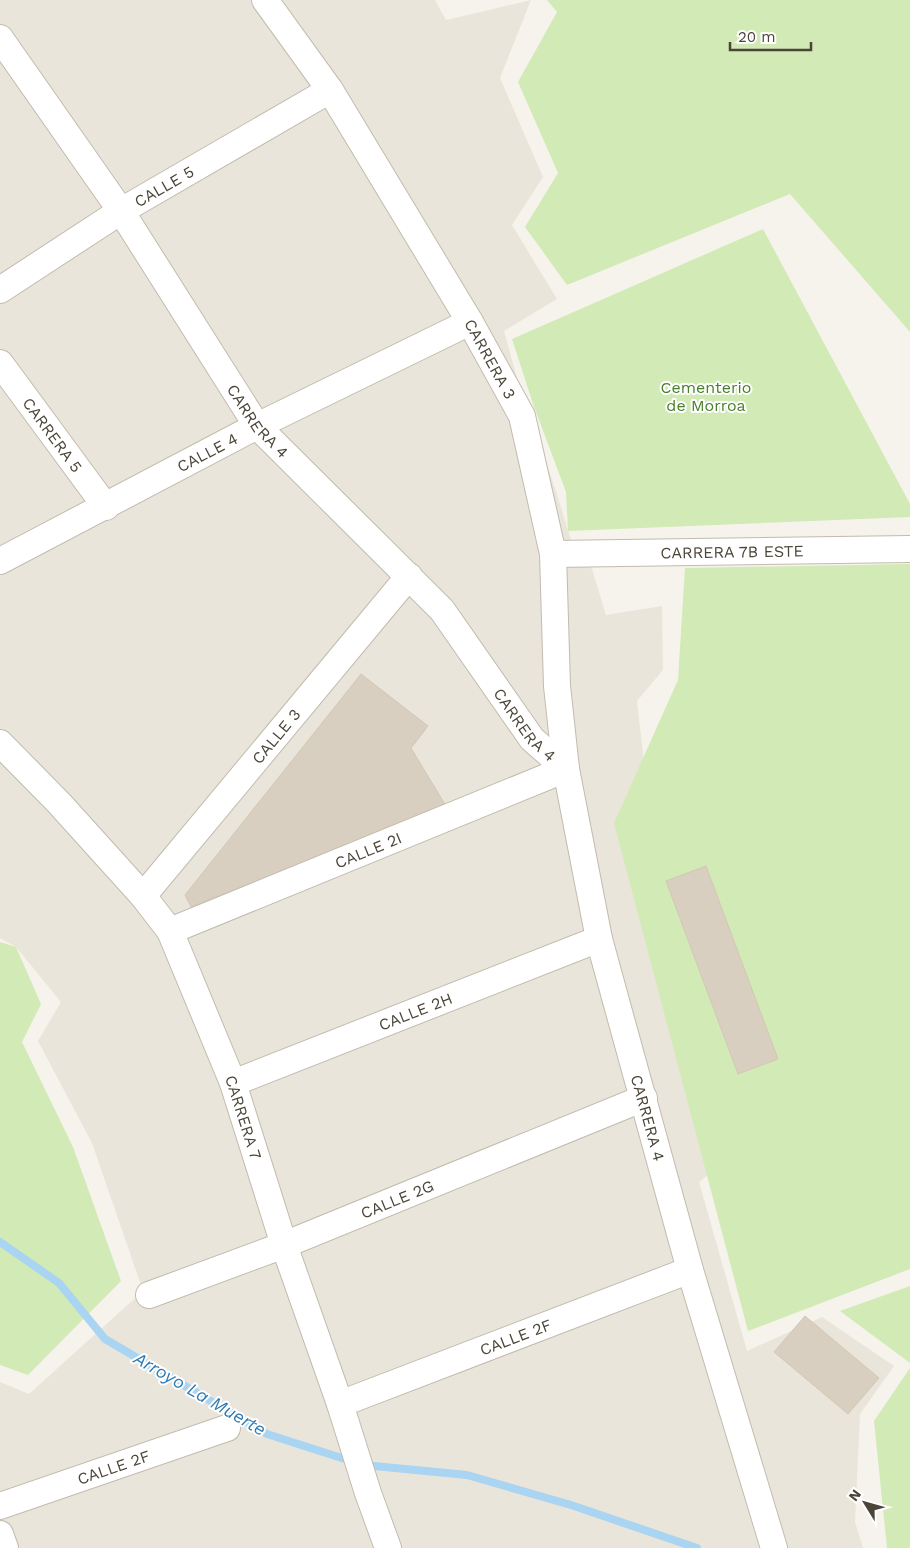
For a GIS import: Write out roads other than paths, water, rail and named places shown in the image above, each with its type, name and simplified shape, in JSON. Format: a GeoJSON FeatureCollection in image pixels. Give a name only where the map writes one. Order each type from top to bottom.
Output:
{"type":"FeatureCollection","features":[{"type":"Feature","properties":{"kind":"street","name":"CARRERA 3"},"geometry":{"type":"LineString","coordinates":[[265,0],[330,90],[470,322],[522,416],[553,554],[557,686],[566,769]]}},
{"type":"Feature","properties":{"kind":"street","name":"CARRERA 4"},"geometry":{"type":"LineString","coordinates":[[0,38],[121,211],[257,426],[442,610],[532,739],[566,769],[599,939],[690,1270],[774,1547]]}},
{"type":"Feature","properties":{"kind":"street","name":"CALLE 5"},"geometry":{"type":"LineString","coordinates":[[0,290],[121,211],[330,90]]}},
{"type":"Feature","properties":{"kind":"street","name":"CALLE 4"},"geometry":{"type":"LineString","coordinates":[[4,551],[106,507],[257,426],[470,322]]}},
{"type":"Feature","properties":{"kind":"street","name":"CARRERA 5"},"geometry":{"type":"LineString","coordinates":[[0,362],[106,507]]}},
{"type":"Feature","properties":{"kind":"street","name":"CARRERA 7B ESTE"},"geometry":{"type":"LineString","coordinates":[[553,554],[910,549]]}},
{"type":"Feature","properties":{"kind":"street","name":"CALLE 3"},"geometry":{"type":"LineString","coordinates":[[143,896],[409,576]]}},
{"type":"Feature","properties":{"kind":"street","name":"CARRERA 7"},"geometry":{"type":"LineString","coordinates":[[0,743],[59,803],[143,896],[170,931],[233,1083],[284,1245],[388,1548]]}},
{"type":"Feature","properties":{"kind":"street","name":"CALLE 2I"},"geometry":{"type":"LineString","coordinates":[[170,931],[566,769]]}},
{"type":"Feature","properties":{"kind":"street","name":"CALLE 2H"},"geometry":{"type":"LineString","coordinates":[[233,1083],[599,939]]}},
{"type":"Feature","properties":{"kind":"street","name":"CALLE 2G"},"geometry":{"type":"LineString","coordinates":[[149,1295],[284,1245],[644,1098]]}},
{"type":"Feature","properties":{"kind":"street","name":"CALLE 2F"},"geometry":{"type":"LineString","coordinates":[[340,1404],[690,1270]]}},
{"type":"Feature","properties":{"kind":"street","name":"CALLE 2F"},"geometry":{"type":"LineString","coordinates":[[0,1506],[228,1428]]}},
{"type":"Feature","properties":{"kind":"street"},"geometry":{"type":"LineString","coordinates":[[0,1534],[5,1548]]}},
{"type":"Feature","properties":{"kind":"waterway","name":"Arroyo La Muerte"},"geometry":{"type":"LineString","coordinates":[[0,1242],[59,1283],[105,1339],[267,1434],[351,1461]]}},
{"type":"Feature","properties":{"kind":"waterway","name":"Arroyo La Muerte"},"geometry":{"type":"LineString","coordinates":[[364,1465],[467,1475],[571,1505],[697,1548]]}},
{"type":"Feature","properties":{"kind":"park label","name":"Cementerio de Morroa"},"geometry":{"type":"Point","coordinates":[706,396]}}]}
